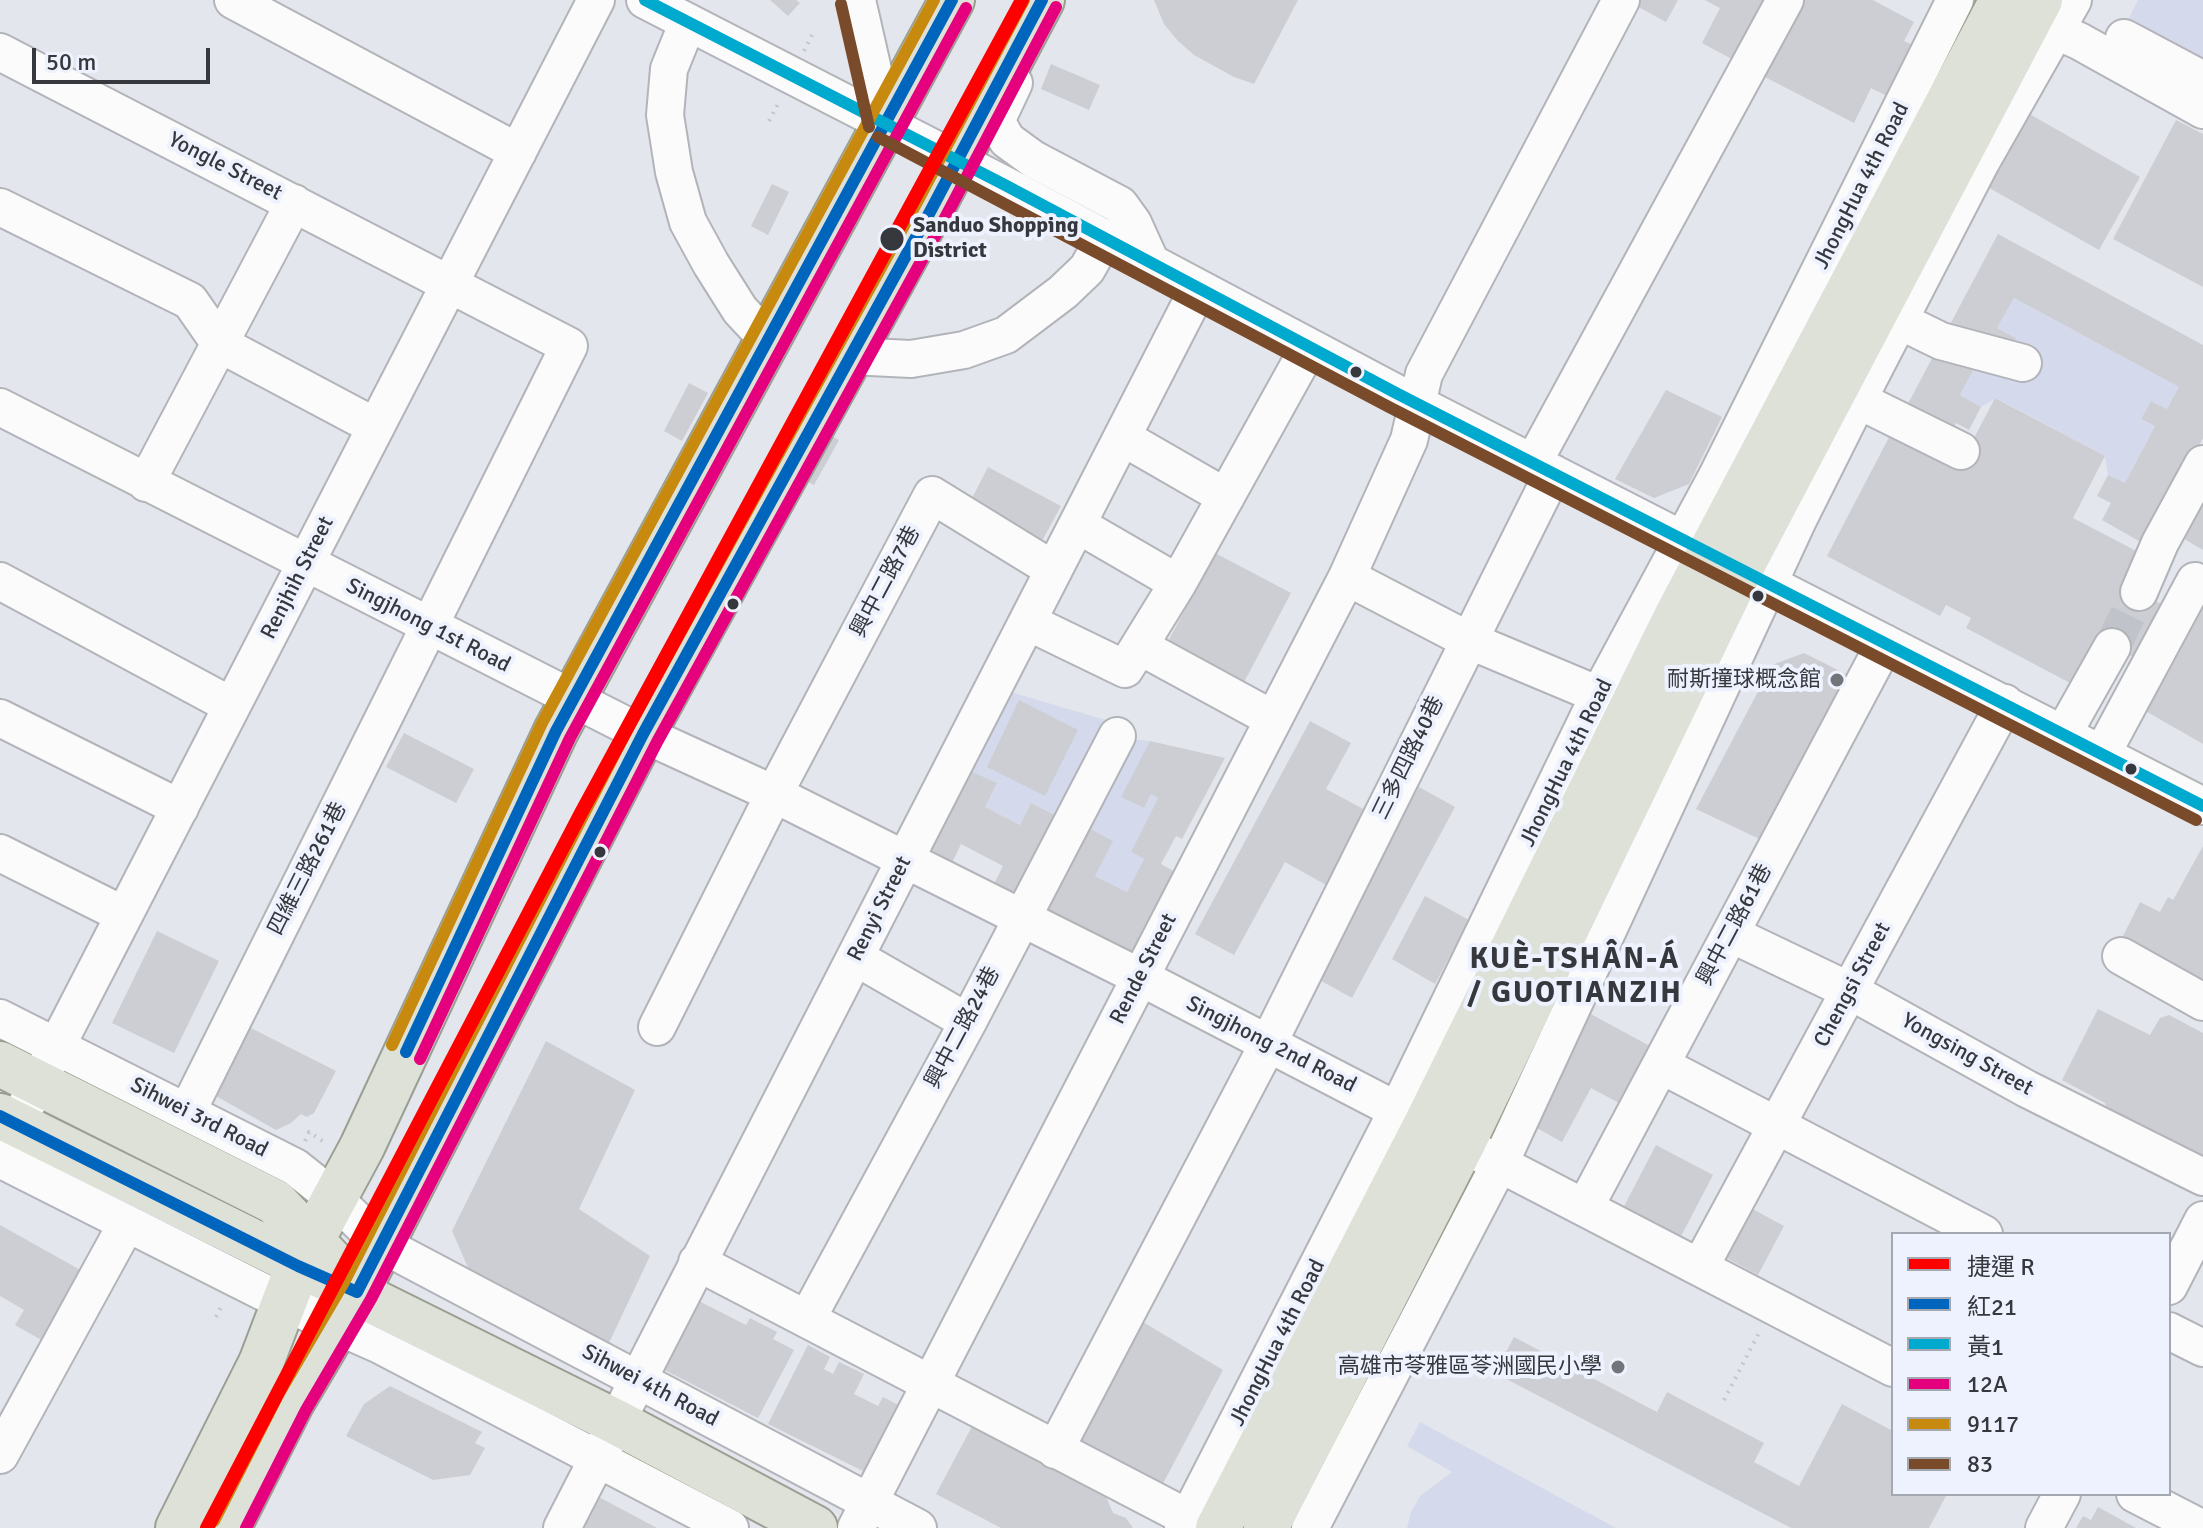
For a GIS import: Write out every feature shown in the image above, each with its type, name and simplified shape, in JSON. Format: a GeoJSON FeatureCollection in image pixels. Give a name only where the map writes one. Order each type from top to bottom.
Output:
{"type":"FeatureCollection","features":[{"type":"Feature","properties":{"kind":"main road"},"geometry":{"type":"LineString","coordinates":[[178,1528],[261,1363],[298,1270],[362,1147],[573,699],[952,0]]}},
{"type":"Feature","properties":{"kind":"main road"},"geometry":{"type":"LineString","coordinates":[[228,1528],[292,1402],[381,1244],[643,734],[1042,0]]}},
{"type":"Feature","properties":{"kind":"main road","name":"JhongHua 4th Road"},"geometry":{"type":"LineString","coordinates":[[1266,1528],[1447,1135],[1670,629],[1725,563],[2034,7]]}},
{"type":"Feature","properties":{"kind":"main road","name":"Sihwei 3rd Road"},"geometry":{"type":"LineString","coordinates":[[31,1064],[275,1202],[298,1270]]}},
{"type":"Feature","properties":{"kind":"main road","name":"JhongHua 4th Road"},"geometry":{"type":"LineString","coordinates":[[1196,1525],[1447,1135]]}},
{"type":"Feature","properties":{"kind":"main road","name":"Sihwei 3rd Road"},"geometry":{"type":"LineString","coordinates":[[4,1138],[298,1270]]}},
{"type":"Feature","properties":{"kind":"main road"},"geometry":{"type":"LineString","coordinates":[[298,1270],[347,1309],[607,1440],[815,1528]]}},
{"type":"Feature","properties":{"kind":"street"},"geometry":{"type":"LineString","coordinates":[[233,0],[518,152]]}},
{"type":"Feature","properties":{"kind":"street","name":"Renjhih Street"},"geometry":{"type":"LineString","coordinates":[[4,1138],[31,1064],[124,915],[596,0]]}},
{"type":"Feature","properties":{"kind":"street"},"geometry":{"type":"LineString","coordinates":[[645,0],[1725,563],[2203,806]]}},
{"type":"Feature","properties":{"kind":"street"},"geometry":{"type":"LineString","coordinates":[[857,0],[885,123]]}},
{"type":"Feature","properties":{"kind":"street","name":"Rende Street"},"geometry":{"type":"LineString","coordinates":[[862,1515],[1347,577],[1409,440],[1424,374],[1621,0]]}},
{"type":"Feature","properties":{"kind":"street","name":"三多四路40巷"},"geometry":{"type":"LineString","coordinates":[[1055,1450],[1268,1044],[1468,640],[1543,468],[1785,0]]}},
{"type":"Feature","properties":{"kind":"street","name":"JhongHua 4th Road"},"geometry":{"type":"LineString","coordinates":[[1447,1135],[1725,563],[1955,0]]}},
{"type":"Feature","properties":{"kind":"street"},"geometry":{"type":"LineString","coordinates":[[2034,7],[2203,80]]}},
{"type":"Feature","properties":{"kind":"street"},"geometry":{"type":"LineString","coordinates":[[2034,7],[2203,110]]}},
{"type":"Feature","properties":{"kind":"street","name":"JhongHua 4th Road"},"geometry":{"type":"LineString","coordinates":[[1310,1528],[1599,695],[1725,563],[1798,520],[1898,320],[2003,121],[2034,7]]}},
{"type":"Feature","properties":{"kind":"street"},"geometry":{"type":"LineString","coordinates":[[688,22],[669,69],[665,115],[674,172],[688,222],[711,264],[740,310],[768,340]]}},
{"type":"Feature","properties":{"kind":"street","name":"Yongle Street"},"geometry":{"type":"LineString","coordinates":[[0,52],[451,282],[569,346],[429,626]]}},
{"type":"Feature","properties":{"kind":"street"},"geometry":{"type":"LineString","coordinates":[[1010,63],[1015,73],[1013,86],[998,117],[1007,140],[1033,159],[1120,205],[1133,223],[1152,265]]}},
{"type":"Feature","properties":{"kind":"street"},"geometry":{"type":"LineString","coordinates":[[146,483],[294,203]]}},
{"type":"Feature","properties":{"kind":"street"},"geometry":{"type":"LineString","coordinates":[[0,207],[190,301],[220,344],[376,427]]}},
{"type":"Feature","properties":{"kind":"street"},"geometry":{"type":"LineString","coordinates":[[850,356],[878,360],[911,359],[964,350],[1006,335],[1063,292],[1087,269],[1104,239]]}},
{"type":"Feature","properties":{"kind":"street","name":"Renyi Street"},"geometry":{"type":"LineString","coordinates":[[562,1528],[1198,289]]}},
{"type":"Feature","properties":{"kind":"street"},"geometry":{"type":"LineString","coordinates":[[1898,320],[1941,341],[2023,363]]}},
{"type":"Feature","properties":{"kind":"street"},"geometry":{"type":"LineString","coordinates":[[1132,657],[1178,583],[1309,347]]}},
{"type":"Feature","properties":{"kind":"street"},"geometry":{"type":"LineString","coordinates":[[1858,400],[1961,451]]}},
{"type":"Feature","properties":{"kind":"street","name":"Singjhong 1st Road"},"geometry":{"type":"LineString","coordinates":[[0,407],[643,734]]}},
{"type":"Feature","properties":{"kind":"street"},"geometry":{"type":"LineString","coordinates":[[1122,437],[1226,497]]}},
{"type":"Feature","properties":{"kind":"street"},"geometry":{"type":"LineString","coordinates":[[2139,592],[2160,543],[2203,464]]}},
{"type":"Feature","properties":{"kind":"street","name":"興中二路7巷"},"geometry":{"type":"LineString","coordinates":[[774,794],[932,495],[1054,570]]}},
{"type":"Feature","properties":{"kind":"street"},"geometry":{"type":"LineString","coordinates":[[1078,525],[1178,583]]}},
{"type":"Feature","properties":{"kind":"street"},"geometry":{"type":"LineString","coordinates":[[2102,754],[2200,578],[2160,543]]}},
{"type":"Feature","properties":{"kind":"street"},"geometry":{"type":"LineString","coordinates":[[1347,577],[1468,640],[1599,695]]}},
{"type":"Feature","properties":{"kind":"street"},"geometry":{"type":"LineString","coordinates":[[0,581],[232,706]]}},
{"type":"Feature","properties":{"kind":"street"},"geometry":{"type":"LineString","coordinates":[[1028,622],[1132,657],[1273,719]]}},
{"type":"Feature","properties":{"kind":"street","name":"四維三路261巷"},"geometry":{"type":"LineString","coordinates":[[187,1112],[429,626]]}},
{"type":"Feature","properties":{"kind":"street","name":"興中二路61巷"},"geometry":{"type":"LineString","coordinates":[[1585,1207],[1885,643]]}},
{"type":"Feature","properties":{"kind":"street"},"geometry":{"type":"LineString","coordinates":[[2063,734],[2112,647]]}},
{"type":"Feature","properties":{"kind":"street","name":"Chengsi Street"},"geometry":{"type":"LineString","coordinates":[[1700,1267],[2005,703]]}},
{"type":"Feature","properties":{"kind":"street"},"geometry":{"type":"LineString","coordinates":[[0,718],[180,808]]}},
{"type":"Feature","properties":{"kind":"street","name":"Singjhong 2nd Road"},"geometry":{"type":"LineString","coordinates":[[643,734],[774,794],[1140,977],[1771,1304],[1889,1356]]}},
{"type":"Feature","properties":{"kind":"street","name":"興中二路24巷"},"geometry":{"type":"LineString","coordinates":[[807,1319],[968,1022],[1117,736]]}},
{"type":"Feature","properties":{"kind":"street"},"geometry":{"type":"LineString","coordinates":[[657,1027],[774,794]]}},
{"type":"Feature","properties":{"kind":"street"},"geometry":{"type":"LineString","coordinates":[[0,853],[124,915]]}},
{"type":"Feature","properties":{"kind":"street","name":"Yongsing Street"},"geometry":{"type":"LineString","coordinates":[[1731,934],[1850,991],[2027,1089],[2203,1177]]}},
{"type":"Feature","properties":{"kind":"street"},"geometry":{"type":"LineString","coordinates":[[2121,956],[2203,1002]]}},
{"type":"Feature","properties":{"kind":"street"},"geometry":{"type":"LineString","coordinates":[[855,957],[968,1022]]}},
{"type":"Feature","properties":{"kind":"street","name":"Sihwei 3rd Road"},"geometry":{"type":"LineString","coordinates":[[0,1018],[31,1064],[187,1112],[295,1167],[334,1198],[381,1244]]}},
{"type":"Feature","properties":{"kind":"street"},"geometry":{"type":"LineString","coordinates":[[1661,1065],[1962,1229]]}},
{"type":"Feature","properties":{"kind":"street","name":"Sihwei 3rd Road"},"geometry":{"type":"LineString","coordinates":[[4,1138],[127,1223],[298,1270],[347,1309]]}},
{"type":"Feature","properties":{"kind":"street"},"geometry":{"type":"LineString","coordinates":[[2171,1282],[2203,1220]]}},
{"type":"Feature","properties":{"kind":"street"},"geometry":{"type":"LineString","coordinates":[[0,1455],[127,1223]]}},
{"type":"Feature","properties":{"kind":"street","name":"Sihwei 4th Road"},"geometry":{"type":"LineString","coordinates":[[381,1244],[639,1379],[862,1515],[918,1528]]}},
{"type":"Feature","properties":{"kind":"street"},"geometry":{"type":"LineString","coordinates":[[697,1262],[1196,1525]]}},
{"type":"Feature","properties":{"kind":"street"},"geometry":{"type":"LineString","coordinates":[[2171,1332],[2203,1348]]}},
{"type":"Feature","properties":{"kind":"street"},"geometry":{"type":"LineString","coordinates":[[607,1440],[730,1528]]}},
{"type":"Feature","properties":{"kind":"street"},"geometry":{"type":"LineString","coordinates":[[2044,1528],[2061,1496]]}},
{"type":"Feature","properties":{"kind":"street"},"geometry":{"type":"LineString","coordinates":[[2139,1496],[2201,1528]]}},
{"type":"Feature","properties":{"kind":"path"},"geometry":{"type":"LineString","coordinates":[[1724,1400],[1771,1304]]}},
{"type":"Feature","properties":{"kind":"shaded area"},"geometry":{"type":"Polygon","coordinates":[[[2138,0],[2203,0],[2203,69],[2124,28],[2138,0]]]}},
{"type":"Feature","properties":{"kind":"shaded area"},"geometry":{"type":"Polygon","coordinates":[[[2014,298],[2179,387],[2167,409],[2151,401],[2141,419],[2155,426],[2125,483],[2108,475],[2105,456],[1996,398],[1981,407],[1960,395],[1984,350],[2004,360],[2016,338],[1997,328],[2014,298]]]}},
{"type":"Feature","properties":{"kind":"shaded area"},"geometry":{"type":"Polygon","coordinates":[[[1004,690],[1109,721],[1059,817],[1031,803],[1020,825],[985,807],[997,783],[966,769],[1004,690]]]}},
{"type":"Feature","properties":{"kind":"shaded area"},"geometry":{"type":"Polygon","coordinates":[[[1127,739],[1150,741],[1122,797],[1144,808],[1151,794],[1158,798],[1131,852],[1144,859],[1127,892],[1095,876],[1081,824],[1127,739]]]}},
{"type":"Feature","properties":{"kind":"shaded area"},"geometry":{"type":"Polygon","coordinates":[[[1420,1422],[1616,1528],[1407,1528],[1420,1496],[1452,1472],[1407,1446],[1420,1422]]]}},
{"type":"Feature","properties":{"kind":"building"},"geometry":{"type":"Polygon","coordinates":[[[770,0],[796,0],[800,3],[788,16],[770,0]]]}},
{"type":"Feature","properties":{"kind":"building"},"geometry":{"type":"Polygon","coordinates":[[[1154,0],[1298,0],[1254,84],[1234,77],[1194,55],[1164,24],[1154,0]]]}},
{"type":"Feature","properties":{"kind":"building"},"geometry":{"type":"Polygon","coordinates":[[[1633,0],[1678,0],[1666,22],[1631,3],[1633,0]]]}},
{"type":"Feature","properties":{"kind":"building"},"geometry":{"type":"Polygon","coordinates":[[[1705,0],[1775,0],[1741,64],[1702,43],[1720,8],[1705,0]]]}},
{"type":"Feature","properties":{"kind":"building"},"geometry":{"type":"Polygon","coordinates":[[[1802,0],[1873,0],[1914,22],[1904,41],[1917,47],[1891,98],[1871,88],[1854,123],[1763,76],[1802,0]]]}},
{"type":"Feature","properties":{"kind":"building"},"geometry":{"type":"Polygon","coordinates":[[[1051,64],[1100,85],[1089,110],[1041,89],[1051,64]]]}},
{"type":"Feature","properties":{"kind":"building"},"geometry":{"type":"Polygon","coordinates":[[[2026,112],[2140,177],[2099,250],[1984,185],[2026,112]]]}},
{"type":"Feature","properties":{"kind":"building"},"geometry":{"type":"Polygon","coordinates":[[[2176,120],[2203,134],[2203,287],[2113,239],[2176,120]]]}},
{"type":"Feature","properties":{"kind":"building"},"geometry":{"type":"Polygon","coordinates":[[[772,184],[789,192],[768,235],[751,226],[772,184]]]}},
{"type":"Feature","properties":{"kind":"building"},"geometry":{"type":"Polygon","coordinates":[[[1998,234],[2203,345],[2203,438],[2146,545],[2102,520],[2111,503],[2097,496],[2108,475],[2125,483],[2155,426],[2141,419],[2151,401],[2167,409],[2179,387],[2014,298],[1997,328],[2016,338],[2004,361],[1984,350],[1960,395],[1981,407],[1969,430],[1956,423],[1948,440],[1902,415],[1998,234]]]}},
{"type":"Feature","properties":{"kind":"building"},"geometry":{"type":"Polygon","coordinates":[[[689,383],[708,393],[682,441],[664,431],[689,383]]]}},
{"type":"Feature","properties":{"kind":"building"},"geometry":{"type":"Polygon","coordinates":[[[1666,390],[1722,417],[1689,484],[1654,498],[1615,479],[1666,390]]]}},
{"type":"Feature","properties":{"kind":"building"},"geometry":{"type":"Polygon","coordinates":[[[1995,398],[2105,456],[2073,518],[2142,554],[2139,592],[2167,607],[2139,660],[2096,638],[2072,684],[1966,628],[1971,618],[1946,605],[1940,616],[1827,556],[1896,424],[1963,459],[1995,398]]]}},
{"type":"Feature","properties":{"kind":"building"},"geometry":{"type":"Polygon","coordinates":[[[824,432],[839,440],[814,485],[799,477],[824,432]]]}},
{"type":"Feature","properties":{"kind":"building"},"geometry":{"type":"Polygon","coordinates":[[[988,467],[1061,506],[1036,552],[964,514],[988,467]]]}},
{"type":"Feature","properties":{"kind":"building"},"geometry":{"type":"Polygon","coordinates":[[[2203,494],[2203,550],[2179,536],[2203,494]]]}},
{"type":"Feature","properties":{"kind":"building"},"geometry":{"type":"Polygon","coordinates":[[[1215,553],[1291,593],[1230,709],[1154,668],[1215,553]]]}},
{"type":"Feature","properties":{"kind":"building"},"geometry":{"type":"Polygon","coordinates":[[[2203,587],[2203,744],[2135,705],[2203,587]]]}},
{"type":"Feature","properties":{"kind":"building"},"geometry":{"type":"Polygon","coordinates":[[[1804,653],[1854,678],[1770,844],[1696,809],[1772,665],[1804,653]]]}},
{"type":"Feature","properties":{"kind":"building"},"geometry":{"type":"Polygon","coordinates":[[[1019,700],[1078,730],[1045,796],[987,767],[1019,700]]]}},
{"type":"Feature","properties":{"kind":"building"},"geometry":{"type":"Polygon","coordinates":[[[1310,721],[1351,743],[1326,789],[1367,811],[1326,885],[1285,862],[1234,955],[1195,934],[1310,721]]]}},
{"type":"Feature","properties":{"kind":"building"},"geometry":{"type":"Polygon","coordinates":[[[404,733],[474,769],[456,803],[386,767],[404,733]]]}},
{"type":"Feature","properties":{"kind":"building"},"geometry":{"type":"Polygon","coordinates":[[[1150,741],[1225,758],[1182,839],[1176,836],[1161,864],[1177,873],[1134,956],[1038,906],[1081,824],[1113,841],[1095,876],[1127,892],[1144,859],[1131,852],[1158,798],[1151,794],[1144,808],[1121,797],[1150,741]]]}},
{"type":"Feature","properties":{"kind":"building"},"geometry":{"type":"Polygon","coordinates":[[[966,769],[997,783],[985,807],[1020,825],[1031,803],[1059,817],[1020,896],[994,884],[1003,866],[961,844],[952,863],[925,849],[966,769]]]}},
{"type":"Feature","properties":{"kind":"building"},"geometry":{"type":"Polygon","coordinates":[[[1419,787],[1455,807],[1352,998],[1316,978],[1419,787]]]}},
{"type":"Feature","properties":{"kind":"building"},"geometry":{"type":"Polygon","coordinates":[[[2203,846],[2203,986],[2121,940],[2140,902],[2160,912],[2168,897],[2173,900],[2203,846]]]}},
{"type":"Feature","properties":{"kind":"building"},"geometry":{"type":"Polygon","coordinates":[[[1425,896],[1469,920],[1435,984],[1392,959],[1425,896]]]}},
{"type":"Feature","properties":{"kind":"building"},"geometry":{"type":"Polygon","coordinates":[[[157,931],[219,961],[174,1053],[112,1023],[157,931]]]}},
{"type":"Feature","properties":{"kind":"building"},"geometry":{"type":"Polygon","coordinates":[[[2098,1009],[2150,1035],[2160,1018],[2169,1015],[2203,1033],[2203,1157],[2113,1128],[2105,1103],[2062,1080],[2098,1009]]]}},
{"type":"Feature","properties":{"kind":"building"},"geometry":{"type":"Polygon","coordinates":[[[1587,1012],[1661,1052],[1630,1109],[1591,1088],[1562,1142],[1528,1123],[1587,1012]]]}},
{"type":"Feature","properties":{"kind":"building"},"geometry":{"type":"Polygon","coordinates":[[[241,1023],[336,1071],[314,1113],[307,1117],[301,1114],[276,1130],[207,1091],[241,1023]]]}},
{"type":"Feature","properties":{"kind":"building"},"geometry":{"type":"Polygon","coordinates":[[[546,1041],[635,1090],[579,1209],[650,1256],[608,1345],[470,1272],[452,1231],[546,1041]]]}},
{"type":"Feature","properties":{"kind":"building"},"geometry":{"type":"Polygon","coordinates":[[[1656,1145],[1713,1175],[1679,1240],[1622,1210],[1656,1145]]]}},
{"type":"Feature","properties":{"kind":"building"},"geometry":{"type":"Polygon","coordinates":[[[1747,1206],[1784,1226],[1758,1275],[1721,1255],[1747,1206]]]}},
{"type":"Feature","properties":{"kind":"building"},"geometry":{"type":"Polygon","coordinates":[[[0,1225],[84,1272],[45,1342],[15,1325],[24,1310],[0,1296],[0,1225]]]}},
{"type":"Feature","properties":{"kind":"building"},"geometry":{"type":"Polygon","coordinates":[[[695,1299],[746,1325],[750,1318],[777,1332],[773,1339],[794,1350],[758,1418],[659,1367],[695,1299]]]}},
{"type":"Feature","properties":{"kind":"building"},"geometry":{"type":"Polygon","coordinates":[[[1143,1322],[1223,1370],[1158,1493],[1075,1447],[1143,1322]]]}},
{"type":"Feature","properties":{"kind":"building"},"geometry":{"type":"Polygon","coordinates":[[[1514,1337],[1657,1412],[1667,1392],[1764,1443],[1754,1462],[1799,1486],[1842,1404],[1891,1430],[1891,1496],[1946,1496],[1929,1528],[1791,1528],[1495,1373],[1514,1337]]]}},
{"type":"Feature","properties":{"kind":"building"},"geometry":{"type":"Polygon","coordinates":[[[808,1345],[830,1357],[824,1369],[833,1374],[839,1362],[864,1374],[854,1394],[878,1406],[883,1397],[902,1407],[869,1474],[768,1424],[808,1345]]]}},
{"type":"Feature","properties":{"kind":"building"},"geometry":{"type":"Polygon","coordinates":[[[390,1386],[482,1432],[475,1443],[485,1448],[470,1475],[433,1480],[346,1436],[364,1404],[390,1386]]]}},
{"type":"Feature","properties":{"kind":"building"},"geometry":{"type":"Polygon","coordinates":[[[977,1417],[1098,1478],[1113,1513],[1126,1518],[1133,1528],[1001,1528],[936,1494],[977,1417]]]}},
{"type":"Feature","properties":{"kind":"building"},"geometry":{"type":"Polygon","coordinates":[[[595,1495],[657,1528],[578,1528],[595,1495]]]}},
{"type":"Feature","properties":{"kind":"building"},"geometry":{"type":"Polygon","coordinates":[[[2098,1507],[2136,1528],[2076,1528],[2083,1516],[2091,1520],[2098,1507]]]}},
{"type":"Feature","properties":{"kind":"tunnel"},"geometry":{"type":"LineString","coordinates":[[2112,647],[2139,592]]}},
{"type":"Feature","properties":{"kind":"metro line","name":"R"},"geometry":{"type":"LineString","coordinates":[[207,1528],[581,813],[1022,0]]}},
{"type":"Feature","properties":{"kind":"transit line","name":"黃1"},"geometry":{"type":"LineString","coordinates":[[645,0],[1003,184],[1396,393],[2203,806]]}},
{"type":"Feature","properties":{"kind":"transit line","name":"9117"},"geometry":{"type":"LineString","coordinates":[[392,1045],[542,723],[934,0]]}},
{"type":"Feature","properties":{"kind":"transit line","name":"紅21"},"geometry":{"type":"LineString","coordinates":[[406,1052],[556,731],[952,0]]}},
{"type":"Feature","properties":{"kind":"transit line","name":"9117"},"geometry":{"type":"LineString","coordinates":[[214,1521],[278,1395],[343,1284],[629,726],[917,202],[1024,0]]}},
{"type":"Feature","properties":{"kind":"transit line","name":"紅21"},"geometry":{"type":"LineString","coordinates":[[0,1116],[298,1266],[357,1292],[643,734],[931,210],[1042,0]]}},
{"type":"Feature","properties":{"kind":"transit line","name":"83"},"geometry":{"type":"LineString","coordinates":[[841,4],[869,127]]}},
{"type":"Feature","properties":{"kind":"transit line","name":"12A"},"geometry":{"type":"LineString","coordinates":[[246,1528],[306,1410],[371,1299],[657,742],[945,218],[1056,7]]}},
{"type":"Feature","properties":{"kind":"transit line","name":"12A"},"geometry":{"type":"LineString","coordinates":[[420,1059],[570,738],[966,8]]}},
{"type":"Feature","properties":{"kind":"transit line","name":"83"},"geometry":{"type":"LineString","coordinates":[[878,137],[1389,407],[2196,820]]}},
{"type":"Feature","properties":{"kind":"place","name":"Sanduo Shopping District"},"geometry":{"type":"Point","coordinates":[892,239]}},
{"type":"Feature","properties":{"kind":"place","name":"耐斯撞球概念館"},"geometry":{"type":"Point","coordinates":[1837,680]}},
{"type":"Feature","properties":{"kind":"place","name":"高雄市苓雅區苓洲國民小學"},"geometry":{"type":"Point","coordinates":[1618,1367]}},
{"type":"Feature","properties":{"kind":"district","name":"KUÈ-TSHÂN-Á / GUOTIANZIH"},"geometry":{"type":"Point","coordinates":[1575,977]}}]}
